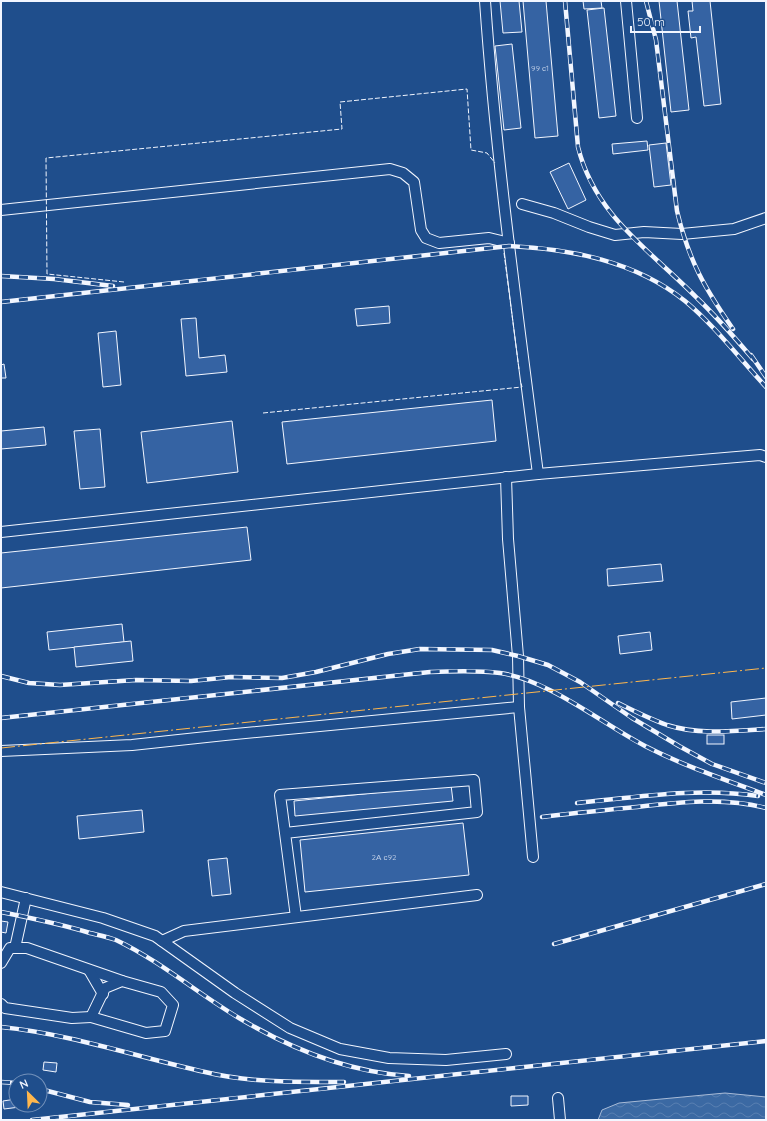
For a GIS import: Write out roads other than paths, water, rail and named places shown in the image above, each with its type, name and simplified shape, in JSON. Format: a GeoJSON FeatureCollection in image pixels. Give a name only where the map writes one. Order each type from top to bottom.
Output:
{"type":"FeatureCollection","features":[{"type":"Feature","properties":{"kind":"street"},"geometry":{"type":"LineString","coordinates":[[485,1],[488,49],[509,243],[538,474]]}},
{"type":"Feature","properties":{"kind":"street"},"geometry":{"type":"LineString","coordinates":[[626,1],[637,118]]}},
{"type":"Feature","properties":{"kind":"street"},"geometry":{"type":"LineString","coordinates":[[1,210],[390,169],[403,173],[414,182],[421,230],[426,238],[439,243],[489,238],[509,243]]}},
{"type":"Feature","properties":{"kind":"street"},"geometry":{"type":"LineString","coordinates":[[522,204],[554,213],[589,227],[615,235],[644,232],[682,234],[734,229],[766,218]]}},
{"type":"Feature","properties":{"kind":"street"},"geometry":{"type":"LineString","coordinates":[[1,532],[506,477],[760,455],[766,457]]}},
{"type":"Feature","properties":{"kind":"street"},"geometry":{"type":"LineString","coordinates":[[506,477],[508,538],[518,656],[519,707],[534,857]]}},
{"type":"Feature","properties":{"kind":"street"},"geometry":{"type":"LineString","coordinates":[[1,751],[132,746],[233,734],[519,707]]}},
{"type":"Feature","properties":{"kind":"street"},"geometry":{"type":"LineString","coordinates":[[285,833],[477,812],[474,780],[280,795],[296,917]]}},
{"type":"Feature","properties":{"kind":"street"},"geometry":{"type":"LineString","coordinates":[[1,892],[103,918],[155,936],[235,993],[290,1028],[340,1049],[389,1058],[438,1060],[506,1054]]}},
{"type":"Feature","properties":{"kind":"street"},"geometry":{"type":"LineString","coordinates":[[162,941],[184,931],[478,895]]}},
{"type":"Feature","properties":{"kind":"street"},"geometry":{"type":"LineString","coordinates":[[15,948],[26,898]]}},
{"type":"Feature","properties":{"kind":"street"},"geometry":{"type":"LineString","coordinates":[[1,1004],[5,1008],[72,1018],[92,1017],[101,1022],[146,1033],[165,1031],[173,1006],[161,992],[122,981],[27,948],[10,948],[2,959]]}},
{"type":"Feature","properties":{"kind":"street"},"geometry":{"type":"LineString","coordinates":[[89,970],[103,994]]}},
{"type":"Feature","properties":{"kind":"street"},"geometry":{"type":"LineString","coordinates":[[92,1017],[105,988],[122,981]]}},
{"type":"Feature","properties":{"kind":"street"},"geometry":{"type":"LineString","coordinates":[[558,1098],[560,1120]]}},
{"type":"Feature","properties":{"kind":"water"},"geometry":{"type":"Polygon","coordinates":[[[725,1093],[766,1097],[766,1120],[598,1120],[602,1110],[619,1103],[725,1093]]]}},
{"type":"Feature","properties":{"kind":"railway"},"geometry":{"type":"LineString","coordinates":[[565,1],[578,147],[586,171],[597,193],[626,230],[704,305],[753,359]]}},
{"type":"Feature","properties":{"kind":"railway"},"geometry":{"type":"LineString","coordinates":[[646,1],[656,40],[677,211],[692,259],[714,300],[733,329]]}},
{"type":"Feature","properties":{"kind":"railway"},"geometry":{"type":"LineString","coordinates":[[1,302],[509,246],[556,250],[579,254],[624,267],[666,287],[696,310],[727,342],[766,387]]}},
{"type":"Feature","properties":{"kind":"railway"},"geometry":{"type":"LineString","coordinates":[[1,276],[54,279],[113,286]]}},
{"type":"Feature","properties":{"kind":"railway"},"geometry":{"type":"LineString","coordinates":[[751,355],[766,377]]}},
{"type":"Feature","properties":{"kind":"railway"},"geometry":{"type":"LineString","coordinates":[[1,676],[29,683],[60,685],[136,680],[191,681],[231,677],[282,678],[316,672],[388,654],[420,649],[492,650],[548,665],[580,682],[632,718],[712,764],[766,783]]}},
{"type":"Feature","properties":{"kind":"railway"},"geometry":{"type":"LineString","coordinates":[[1,718],[430,672],[491,672],[518,677],[537,684],[556,693],[645,746],[675,760],[766,795]]}},
{"type":"Feature","properties":{"kind":"railway"},"geometry":{"type":"LineString","coordinates":[[618,703],[654,720],[679,728],[716,732],[766,729]]}},
{"type":"Feature","properties":{"kind":"railway"},"geometry":{"type":"LineString","coordinates":[[577,803],[668,794],[713,792],[758,796]]}},
{"type":"Feature","properties":{"kind":"railway"},"geometry":{"type":"LineString","coordinates":[[542,817],[702,802],[734,802],[766,808]]}},
{"type":"Feature","properties":{"kind":"railway"},"geometry":{"type":"LineString","coordinates":[[554,944],[766,884]]}},
{"type":"Feature","properties":{"kind":"railway"},"geometry":{"type":"LineString","coordinates":[[1,912],[57,924],[116,940],[163,967],[239,1018],[279,1040],[342,1064],[386,1074],[409,1076]]}},
{"type":"Feature","properties":{"kind":"railway"},"geometry":{"type":"LineString","coordinates":[[1,1027],[27,1030],[78,1040],[222,1076],[274,1081],[344,1082]]}},
{"type":"Feature","properties":{"kind":"railway"},"geometry":{"type":"LineString","coordinates":[[32,1120],[766,1041]]}},
{"type":"Feature","properties":{"kind":"railway"},"geometry":{"type":"LineString","coordinates":[[1,1082],[8,1082]]}},
{"type":"Feature","properties":{"kind":"railway"},"geometry":{"type":"LineString","coordinates":[[48,1091],[90,1102],[128,1105]]}}]}
